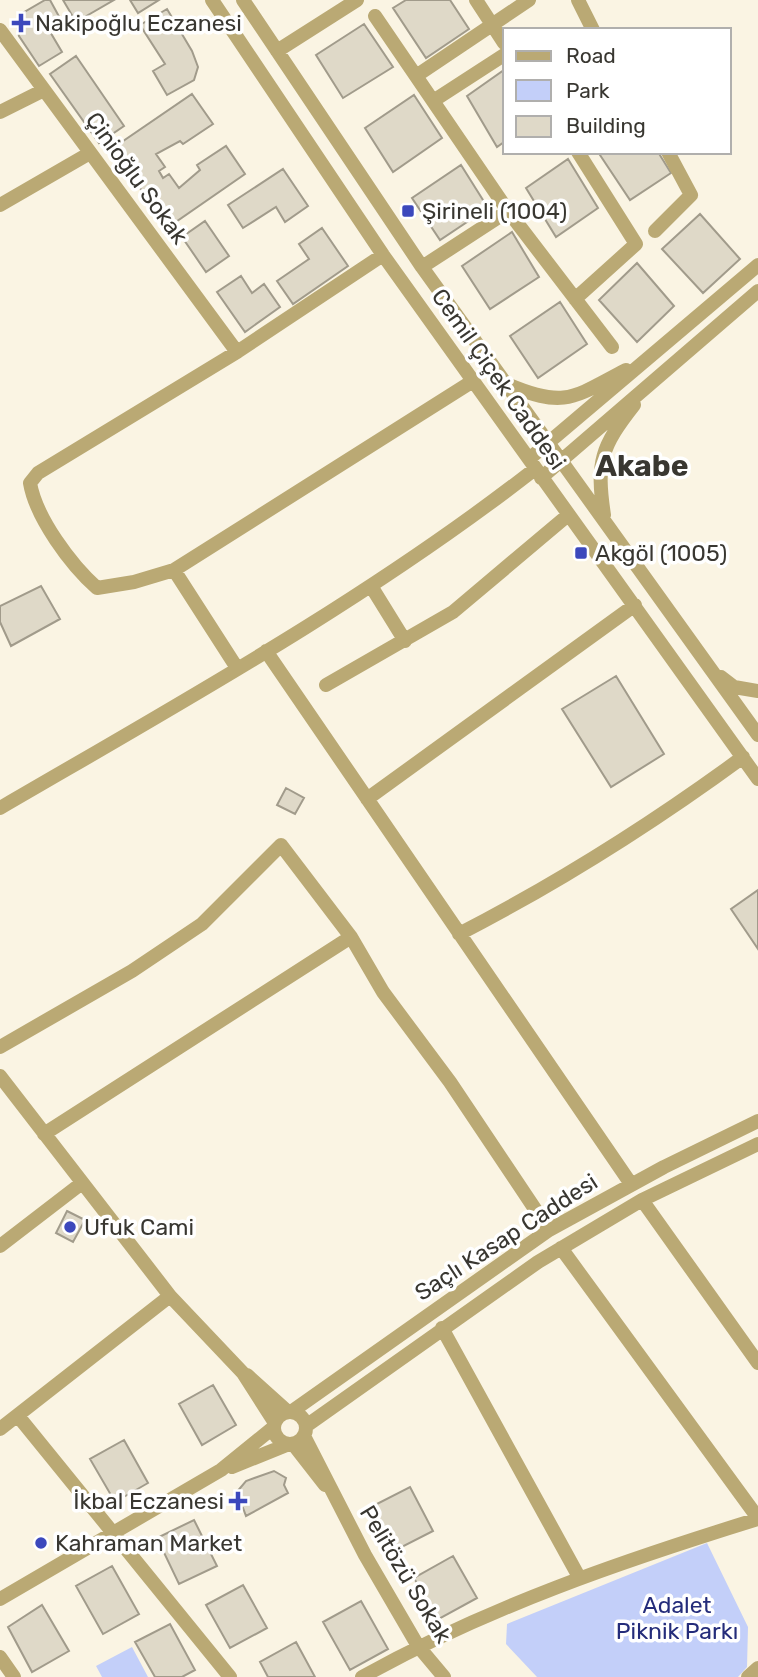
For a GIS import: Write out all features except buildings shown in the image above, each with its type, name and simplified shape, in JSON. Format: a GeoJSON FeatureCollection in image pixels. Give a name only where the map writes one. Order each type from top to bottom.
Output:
{"type":"FeatureCollection","features":[{"type":"Feature","properties":{"kind":"street","name":"Cemil Çiçek Caddesi"},"geometry":{"type":"LineString","coordinates":[[212,0],[383,255],[567,516],[635,605],[758,779]]}},
{"type":"Feature","properties":{"kind":"street","name":"Cemil Çiçek Caddesi"},"geometry":{"type":"LineString","coordinates":[[243,0],[422,267],[758,734]]}},
{"type":"Feature","properties":{"kind":"street"},"geometry":{"type":"LineString","coordinates":[[277,51],[357,0]]}},
{"type":"Feature","properties":{"kind":"street"},"geometry":{"type":"LineString","coordinates":[[476,0],[503,42]]}},
{"type":"Feature","properties":{"kind":"street"},"geometry":{"type":"LineString","coordinates":[[416,76],[529,0]]}},
{"type":"Feature","properties":{"kind":"street"},"geometry":{"type":"LineString","coordinates":[[578,0],[592,28]]}},
{"type":"Feature","properties":{"kind":"street"},"geometry":{"type":"LineString","coordinates":[[375,16],[508,211],[612,346]]}},
{"type":"Feature","properties":{"kind":"street","name":"Çinioğlu Sokak"},"geometry":{"type":"LineString","coordinates":[[0,30],[237,352]]}},
{"type":"Feature","properties":{"kind":"street"},"geometry":{"type":"LineString","coordinates":[[433,101],[503,56]]}},
{"type":"Feature","properties":{"kind":"street"},"geometry":{"type":"LineString","coordinates":[[0,112],[44,90]]}},
{"type":"Feature","properties":{"kind":"street"},"geometry":{"type":"LineString","coordinates":[[0,205],[90,153]]}},
{"type":"Feature","properties":{"kind":"street"},"geometry":{"type":"LineString","coordinates":[[575,299],[636,244],[579,154]]}},
{"type":"Feature","properties":{"kind":"street"},"geometry":{"type":"LineString","coordinates":[[654,231],[691,195],[669,154]]}},
{"type":"Feature","properties":{"kind":"street"},"geometry":{"type":"LineString","coordinates":[[422,267],[508,211]]}},
{"type":"Feature","properties":{"kind":"street"},"geometry":{"type":"LineString","coordinates":[[383,255],[237,352],[38,473],[30,483],[33,502],[79,572],[97,588],[134,582],[174,570],[473,382]]}},
{"type":"Feature","properties":{"kind":"street"},"geometry":{"type":"LineString","coordinates":[[535,469],[549,443],[758,265]]}},
{"type":"Feature","properties":{"kind":"street"},"geometry":{"type":"LineString","coordinates":[[0,808],[371,586],[480,511],[535,469],[562,459],[758,291]]}},
{"type":"Feature","properties":{"kind":"street"},"geometry":{"type":"LineString","coordinates":[[507,385],[541,398],[560,399],[579,395],[649,358]]}},
{"type":"Feature","properties":{"kind":"street"},"geometry":{"type":"LineString","coordinates":[[605,520],[599,482],[601,456],[650,383]]}},
{"type":"Feature","properties":{"kind":"street"},"geometry":{"type":"LineString","coordinates":[[326,685],[453,612],[567,516]]}},
{"type":"Feature","properties":{"kind":"street"},"geometry":{"type":"LineString","coordinates":[[174,570],[237,668]]}},
{"type":"Feature","properties":{"kind":"street"},"geometry":{"type":"LineString","coordinates":[[371,586],[405,641]]}},
{"type":"Feature","properties":{"kind":"street"},"geometry":{"type":"LineString","coordinates":[[367,799],[635,605]]}},
{"type":"Feature","properties":{"kind":"street"},"geometry":{"type":"LineString","coordinates":[[266,651],[631,1184]]}},
{"type":"Feature","properties":{"kind":"street"},"geometry":{"type":"LineString","coordinates":[[706,663],[734,687],[758,691]]}},
{"type":"Feature","properties":{"kind":"street"},"geometry":{"type":"LineString","coordinates":[[459,934],[592,859],[694,794],[743,757]]}},
{"type":"Feature","properties":{"kind":"street"},"geometry":{"type":"LineString","coordinates":[[0,1047],[132,971],[202,924],[281,845],[351,937],[383,992],[450,1082],[549,1230]]}},
{"type":"Feature","properties":{"kind":"street"},"geometry":{"type":"LineString","coordinates":[[44,1134],[351,937]]}},
{"type":"Feature","properties":{"kind":"street"},"geometry":{"type":"LineString","coordinates":[[0,1076],[170,1296],[243,1373],[275,1425],[277,1437],[298,1438],[301,1416],[290,1412],[263,1386],[243,1373]]}},
{"type":"Feature","properties":{"kind":"street","name":"Saçlı Kasap Caddesi"},"geometry":{"type":"LineString","coordinates":[[221,1470],[290,1412],[549,1230],[631,1184],[758,1121]]}},
{"type":"Feature","properties":{"kind":"street","name":"Saçlı Kasap Caddesi"},"geometry":{"type":"LineString","coordinates":[[221,1470],[298,1438],[442,1328],[561,1248],[642,1200],[758,1144]]}},
{"type":"Feature","properties":{"kind":"street"},"geometry":{"type":"LineString","coordinates":[[0,1246],[82,1183]]}},
{"type":"Feature","properties":{"kind":"street"},"geometry":{"type":"LineString","coordinates":[[642,1200],[758,1363]]}},
{"type":"Feature","properties":{"kind":"street"},"geometry":{"type":"LineString","coordinates":[[362,1677],[418,1646],[579,1577],[758,1518],[561,1248]]}},
{"type":"Feature","properties":{"kind":"street"},"geometry":{"type":"LineString","coordinates":[[0,1429],[170,1296]]}},
{"type":"Feature","properties":{"kind":"street"},"geometry":{"type":"LineString","coordinates":[[442,1328],[579,1577]]}},
{"type":"Feature","properties":{"kind":"street"},"geometry":{"type":"LineString","coordinates":[[18,1416],[116,1532],[230,1677]]}},
{"type":"Feature","properties":{"kind":"street","name":"Pelitözü Sokak"},"geometry":{"type":"LineString","coordinates":[[298,1438],[418,1646],[444,1677]]}},
{"type":"Feature","properties":{"kind":"street"},"geometry":{"type":"LineString","coordinates":[[0,1599],[221,1470]]}},
{"type":"Feature","properties":{"kind":"street"},"geometry":{"type":"LineString","coordinates":[[0,1657],[14,1677]]}},
{"type":"Feature","properties":{"kind":"street"},"geometry":{"type":"LineString","coordinates":[[748,1677],[758,1668]]}},
{"type":"Feature","properties":{"kind":"green space","name":"Adalet Piknik Parkı"},"geometry":{"type":"Polygon","coordinates":[[[707,1543],[748,1627],[747,1667],[738,1677],[537,1677],[506,1644],[507,1624],[707,1543]]]}},
{"type":"Feature","properties":{"kind":"green space"},"geometry":{"type":"Polygon","coordinates":[[[132,1647],[148,1677],[102,1677],[96,1666],[132,1647]]]}},
{"type":"Feature","properties":{"kind":"place","name":"Nakipoğlu Eczanesi"},"geometry":{"type":"Point","coordinates":[21,23]}},
{"type":"Feature","properties":{"kind":"place","name":"Şirineli (1004)"},"geometry":{"type":"Point","coordinates":[408,211]}},
{"type":"Feature","properties":{"kind":"place","name":"Akgöl (1005)"},"geometry":{"type":"Point","coordinates":[581,553]}},
{"type":"Feature","properties":{"kind":"place","name":"Ufuk Cami"},"geometry":{"type":"Point","coordinates":[70,1227]}},
{"type":"Feature","properties":{"kind":"place","name":"İkbal Eczanesi"},"geometry":{"type":"Point","coordinates":[238,1501]}},
{"type":"Feature","properties":{"kind":"place","name":"Kahraman Market"},"geometry":{"type":"Point","coordinates":[41,1543]}},
{"type":"Feature","properties":{"kind":"district","name":"Akabe"},"geometry":{"type":"Point","coordinates":[642,466]}}]}
